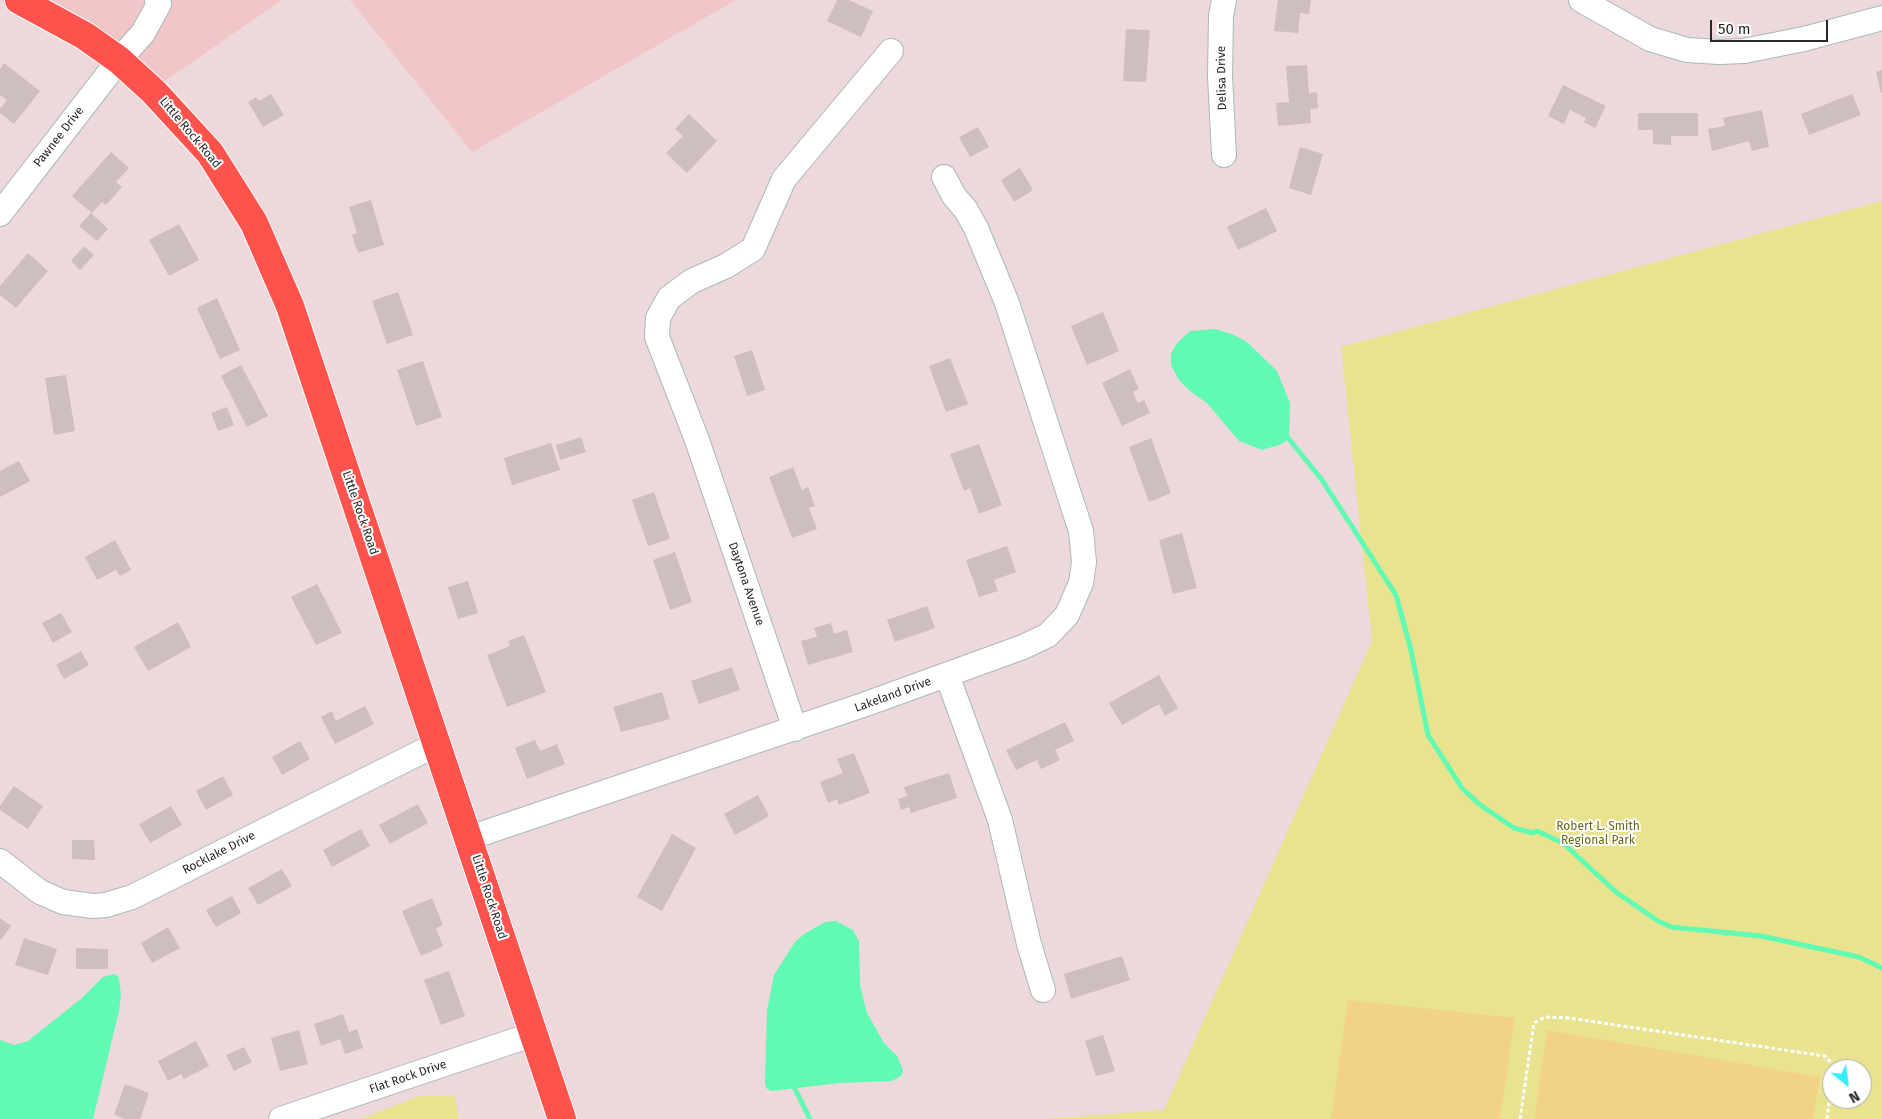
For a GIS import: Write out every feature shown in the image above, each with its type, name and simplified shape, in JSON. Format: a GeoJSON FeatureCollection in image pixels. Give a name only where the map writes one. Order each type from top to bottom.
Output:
{"type":"FeatureCollection","features":[{"type":"Feature","properties":{"kind":"main road","name":"Little Rock Road"},"geometry":{"type":"LineString","coordinates":[[20,0],[85,36],[118,60],[154,92],[210,153],[238,195],[270,257],[290,306],[562,1119]]}},
{"type":"Feature","properties":{"kind":"street","name":"Pawnee Drive"},"geometry":{"type":"LineString","coordinates":[[0,214],[118,60],[143,33],[159,4],[158,0]]}},
{"type":"Feature","properties":{"kind":"street","name":"Delisa Drive"},"geometry":{"type":"LineString","coordinates":[[1224,0],[1221,16],[1220,76],[1224,155]]}},
{"type":"Feature","properties":{"kind":"street"},"geometry":{"type":"LineString","coordinates":[[1581,0],[1650,39],[1686,50],[1719,52],[1744,51],[1804,39],[1882,18]]}},
{"type":"Feature","properties":{"kind":"street","name":"Daytona Avenue"},"geometry":{"type":"LineString","coordinates":[[795,728],[697,440],[657,337],[658,318],[669,298],[692,281],[726,266],[753,249],[784,179],[892,51]]}},
{"type":"Feature","properties":{"kind":"street","name":"Lakeland Drive"},"geometry":{"type":"LineString","coordinates":[[469,838],[795,728],[1023,647],[1048,635],[1067,615],[1081,582],[1084,562],[1081,531],[1007,304],[976,228],[966,210],[954,196],[944,177]]}},
{"type":"Feature","properties":{"kind":"street"},"geometry":{"type":"LineString","coordinates":[[947,675],[1000,820],[1029,944],[1043,990]]}},
{"type":"Feature","properties":{"kind":"street","name":"Rocklake Drive"},"geometry":{"type":"LineString","coordinates":[[0,861],[40,892],[63,902],[93,906],[106,905],[132,897],[437,744]]}},
{"type":"Feature","properties":{"kind":"street","name":"Flat Rock Drive"},"geometry":{"type":"LineString","coordinates":[[281,1119],[534,1034]]}},
{"type":"Feature","properties":{"kind":"path"},"geometry":{"type":"LineString","coordinates":[[1520,1119],[1534,1023],[1545,1017],[1569,1018],[1825,1056],[1828,1059]]}},
{"type":"Feature","properties":{"kind":"shaded area"},"geometry":{"type":"Polygon","coordinates":[[[34,0],[282,0],[156,87],[34,0]]]}},
{"type":"Feature","properties":{"kind":"shaded area"},"geometry":{"type":"Polygon","coordinates":[[[350,0],[736,0],[472,152],[350,0]]]}},
{"type":"Feature","properties":{"kind":"shaded area"},"geometry":{"type":"Polygon","coordinates":[[[1215,329],[1232,334],[1247,342],[1277,371],[1290,403],[1289,439],[1279,445],[1262,450],[1239,441],[1207,403],[1191,392],[1179,380],[1171,365],[1171,354],[1177,343],[1190,331],[1215,329]]]}},
{"type":"Feature","properties":{"kind":"shaded area"},"geometry":{"type":"Polygon","coordinates":[[[836,921],[853,930],[859,941],[860,985],[867,1013],[884,1043],[897,1056],[903,1070],[901,1076],[892,1081],[840,1083],[771,1091],[766,1088],[765,1082],[767,1010],[774,975],[795,942],[804,934],[825,922],[836,921]]]}},
{"type":"Feature","properties":{"kind":"shaded area"},"geometry":{"type":"Polygon","coordinates":[[[115,974],[119,978],[121,996],[119,1011],[93,1119],[0,1119],[0,1040],[14,1045],[28,1041],[82,998],[103,977],[115,974]]]}},
{"type":"Feature","properties":{"kind":"shaded area"},"geometry":{"type":"Polygon","coordinates":[[[1348,1000],[1515,1018],[1500,1119],[1331,1119],[1348,1000]]]}},
{"type":"Feature","properties":{"kind":"shaded area"},"geometry":{"type":"Polygon","coordinates":[[[1547,1030],[1820,1077],[1813,1119],[1534,1119],[1547,1030]]]}},
{"type":"Feature","properties":{"kind":"green space","name":"Robert L. Smith Regional Park"},"geometry":{"type":"Polygon","coordinates":[[[1882,201],[1882,1119],[1044,1119],[1164,1110],[1372,641],[1341,347],[1882,201]]]}},
{"type":"Feature","properties":{"kind":"green space"},"geometry":{"type":"Polygon","coordinates":[[[419,1096],[455,1096],[459,1119],[361,1119],[419,1096]]]}},
{"type":"Feature","properties":{"kind":"building"},"geometry":{"type":"Polygon","coordinates":[[[837,0],[849,0],[873,11],[861,37],[827,21],[837,0]]]}},
{"type":"Feature","properties":{"kind":"building"},"geometry":{"type":"Polygon","coordinates":[[[1278,0],[1311,0],[1309,14],[1300,13],[1298,33],[1274,31],[1278,0]]]}},
{"type":"Feature","properties":{"kind":"building"},"geometry":{"type":"Polygon","coordinates":[[[1126,29],[1150,30],[1146,82],[1123,81],[1126,29]]]}},
{"type":"Feature","properties":{"kind":"building"},"geometry":{"type":"Polygon","coordinates":[[[4,63],[40,91],[14,124],[0,113],[0,109],[7,100],[0,95],[0,69],[4,63]]]}},
{"type":"Feature","properties":{"kind":"building"},"geometry":{"type":"Polygon","coordinates":[[[1307,65],[1309,93],[1317,92],[1318,108],[1310,109],[1311,123],[1278,126],[1276,103],[1289,102],[1286,66],[1307,65]]]}},
{"type":"Feature","properties":{"kind":"building"},"geometry":{"type":"Polygon","coordinates":[[[1882,70],[1882,93],[1881,93],[1876,72],[1882,70]]]}},
{"type":"Feature","properties":{"kind":"building"},"geometry":{"type":"Polygon","coordinates":[[[1563,85],[1606,106],[1595,128],[1584,122],[1586,118],[1570,110],[1564,124],[1548,116],[1563,85]]]}},
{"type":"Feature","properties":{"kind":"building"},"geometry":{"type":"Polygon","coordinates":[[[271,94],[284,115],[263,127],[248,102],[256,97],[259,101],[271,94]]]}},
{"type":"Feature","properties":{"kind":"building"},"geometry":{"type":"Polygon","coordinates":[[[1852,94],[1861,115],[1809,135],[1801,114],[1852,94]]]}},
{"type":"Feature","properties":{"kind":"building"},"geometry":{"type":"Polygon","coordinates":[[[1762,110],[1769,147],[1752,151],[1749,141],[1712,151],[1708,129],[1725,126],[1723,118],[1762,110]]]}},
{"type":"Feature","properties":{"kind":"building"},"geometry":{"type":"Polygon","coordinates":[[[1638,113],[1698,113],[1698,136],[1671,136],[1671,145],[1653,144],[1653,130],[1638,130],[1638,113]]]}},
{"type":"Feature","properties":{"kind":"building"},"geometry":{"type":"Polygon","coordinates":[[[689,114],[717,141],[687,173],[666,153],[683,136],[675,129],[689,114]]]}},
{"type":"Feature","properties":{"kind":"building"},"geometry":{"type":"Polygon","coordinates":[[[978,127],[989,147],[970,157],[959,137],[978,127]]]}},
{"type":"Feature","properties":{"kind":"building"},"geometry":{"type":"Polygon","coordinates":[[[1300,147],[1323,154],[1311,195],[1289,188],[1300,147]]]}},
{"type":"Feature","properties":{"kind":"building"},"geometry":{"type":"Polygon","coordinates":[[[111,152],[129,168],[116,182],[122,187],[106,205],[102,202],[92,213],[72,196],[111,152]]]}},
{"type":"Feature","properties":{"kind":"building"},"geometry":{"type":"Polygon","coordinates":[[[1020,168],[1033,190],[1014,202],[1001,180],[1020,168]]]}},
{"type":"Feature","properties":{"kind":"building"},"geometry":{"type":"Polygon","coordinates":[[[371,200],[384,245],[358,253],[352,235],[357,233],[349,207],[371,200]]]}},
{"type":"Feature","properties":{"kind":"building"},"geometry":{"type":"Polygon","coordinates":[[[1266,208],[1277,231],[1238,250],[1227,227],[1266,208]]]}},
{"type":"Feature","properties":{"kind":"building"},"geometry":{"type":"Polygon","coordinates":[[[91,213],[108,229],[97,241],[79,226],[91,213]]]}},
{"type":"Feature","properties":{"kind":"building"},"geometry":{"type":"Polygon","coordinates":[[[179,224],[199,260],[169,276],[149,240],[179,224]]]}},
{"type":"Feature","properties":{"kind":"building"},"geometry":{"type":"Polygon","coordinates":[[[84,246],[94,255],[80,270],[71,261],[84,246]]]}},
{"type":"Feature","properties":{"kind":"building"},"geometry":{"type":"Polygon","coordinates":[[[28,253],[48,271],[16,308],[0,295],[0,286],[28,253]]]}},
{"type":"Feature","properties":{"kind":"building"},"geometry":{"type":"Polygon","coordinates":[[[398,292],[413,335],[387,344],[372,301],[398,292]]]}},
{"type":"Feature","properties":{"kind":"building"},"geometry":{"type":"Polygon","coordinates":[[[217,298],[240,350],[220,359],[197,308],[217,298]]]}},
{"type":"Feature","properties":{"kind":"building"},"geometry":{"type":"Polygon","coordinates":[[[1103,312],[1119,351],[1087,365],[1071,326],[1103,312]]]}},
{"type":"Feature","properties":{"kind":"building"},"geometry":{"type":"Polygon","coordinates":[[[752,350],[765,390],[747,396],[734,356],[752,350]]]}},
{"type":"Feature","properties":{"kind":"building"},"geometry":{"type":"Polygon","coordinates":[[[950,358],[968,404],[946,412],[929,366],[950,358]]]}},
{"type":"Feature","properties":{"kind":"building"},"geometry":{"type":"Polygon","coordinates":[[[423,361],[442,417],[416,426],[397,370],[423,361]]]}},
{"type":"Feature","properties":{"kind":"building"},"geometry":{"type":"Polygon","coordinates":[[[241,365],[268,416],[247,427],[221,376],[241,365]]]}},
{"type":"Feature","properties":{"kind":"building"},"geometry":{"type":"Polygon","coordinates":[[[1130,369],[1139,389],[1133,392],[1138,403],[1144,400],[1150,413],[1122,426],[1102,383],[1130,369]]]}},
{"type":"Feature","properties":{"kind":"building"},"geometry":{"type":"Polygon","coordinates":[[[66,375],[75,431],[54,435],[45,378],[66,375]]]}},
{"type":"Feature","properties":{"kind":"building"},"geometry":{"type":"Polygon","coordinates":[[[227,407],[234,425],[218,431],[211,413],[227,407]]]}},
{"type":"Feature","properties":{"kind":"building"},"geometry":{"type":"Polygon","coordinates":[[[581,437],[586,452],[560,460],[556,445],[581,437]]]}},
{"type":"Feature","properties":{"kind":"building"},"geometry":{"type":"Polygon","coordinates":[[[1151,438],[1171,493],[1149,502],[1129,447],[1151,438]]]}},
{"type":"Feature","properties":{"kind":"building"},"geometry":{"type":"Polygon","coordinates":[[[551,443],[560,470],[512,485],[504,458],[551,443]]]}},
{"type":"Feature","properties":{"kind":"building"},"geometry":{"type":"Polygon","coordinates":[[[979,444],[1002,505],[979,514],[970,488],[964,491],[950,454],[979,444]]]}},
{"type":"Feature","properties":{"kind":"building"},"geometry":{"type":"Polygon","coordinates":[[[19,461],[30,481],[0,497],[0,471],[19,461]]]}},
{"type":"Feature","properties":{"kind":"building"},"geometry":{"type":"Polygon","coordinates":[[[793,467],[802,490],[808,487],[815,506],[809,508],[817,529],[792,538],[769,477],[793,467]]]}},
{"type":"Feature","properties":{"kind":"building"},"geometry":{"type":"Polygon","coordinates":[[[654,492],[670,539],[648,546],[632,500],[654,492]]]}},
{"type":"Feature","properties":{"kind":"building"},"geometry":{"type":"Polygon","coordinates":[[[1182,533],[1197,588],[1173,594],[1159,540],[1182,533]]]}},
{"type":"Feature","properties":{"kind":"building"},"geometry":{"type":"Polygon","coordinates":[[[115,540],[131,570],[120,576],[116,570],[97,580],[85,557],[115,540]]]}},
{"type":"Feature","properties":{"kind":"building"},"geometry":{"type":"Polygon","coordinates":[[[1007,546],[1016,572],[994,580],[998,591],[979,597],[966,560],[1007,546]]]}},
{"type":"Feature","properties":{"kind":"building"},"geometry":{"type":"Polygon","coordinates":[[[675,552],[692,602],[670,610],[653,560],[675,552]]]}},
{"type":"Feature","properties":{"kind":"building"},"geometry":{"type":"Polygon","coordinates":[[[468,581],[478,613],[458,619],[448,587],[468,581]]]}},
{"type":"Feature","properties":{"kind":"building"},"geometry":{"type":"Polygon","coordinates":[[[317,584],[342,633],[316,645],[291,597],[317,584]]]}},
{"type":"Feature","properties":{"kind":"building"},"geometry":{"type":"Polygon","coordinates":[[[927,606],[935,628],[895,642],[887,620],[927,606]]]}},
{"type":"Feature","properties":{"kind":"building"},"geometry":{"type":"Polygon","coordinates":[[[61,613],[72,632],[53,643],[42,623],[61,613]]]}},
{"type":"Feature","properties":{"kind":"building"},"geometry":{"type":"Polygon","coordinates":[[[178,622],[191,647],[148,671],[134,647],[178,622]]]}},
{"type":"Feature","properties":{"kind":"building"},"geometry":{"type":"Polygon","coordinates":[[[831,623],[834,634],[847,630],[853,652],[808,665],[801,641],[817,637],[814,628],[831,623]]]}},
{"type":"Feature","properties":{"kind":"building"},"geometry":{"type":"Polygon","coordinates":[[[524,635],[546,692],[507,707],[487,655],[510,646],[508,641],[524,635]]]}},
{"type":"Feature","properties":{"kind":"building"},"geometry":{"type":"Polygon","coordinates":[[[81,651],[89,665],[64,679],[56,665],[81,651]]]}},
{"type":"Feature","properties":{"kind":"building"},"geometry":{"type":"Polygon","coordinates":[[[732,667],[740,690],[699,704],[691,681],[732,667]]]}},
{"type":"Feature","properties":{"kind":"building"},"geometry":{"type":"Polygon","coordinates":[[[1159,675],[1178,708],[1165,716],[1159,704],[1122,725],[1109,703],[1159,675]]]}},
{"type":"Feature","properties":{"kind":"building"},"geometry":{"type":"Polygon","coordinates":[[[662,692],[670,719],[621,732],[613,707],[662,692]]]}},
{"type":"Feature","properties":{"kind":"building"},"geometry":{"type":"Polygon","coordinates":[[[365,706],[374,724],[335,744],[321,717],[332,711],[336,721],[365,706]]]}},
{"type":"Feature","properties":{"kind":"building"},"geometry":{"type":"Polygon","coordinates":[[[1065,722],[1074,741],[1055,750],[1060,760],[1041,769],[1037,760],[1016,770],[1006,750],[1065,722]]]}},
{"type":"Feature","properties":{"kind":"building"},"geometry":{"type":"Polygon","coordinates":[[[535,740],[540,751],[557,744],[565,764],[527,779],[515,748],[535,740]]]}},
{"type":"Feature","properties":{"kind":"building"},"geometry":{"type":"Polygon","coordinates":[[[300,741],[310,759],[282,775],[272,757],[300,741]]]}},
{"type":"Feature","properties":{"kind":"building"},"geometry":{"type":"Polygon","coordinates":[[[854,753],[870,793],[839,805],[837,799],[828,803],[820,782],[843,773],[837,759],[854,753]]]}},
{"type":"Feature","properties":{"kind":"building"},"geometry":{"type":"Polygon","coordinates":[[[949,773],[957,798],[911,813],[909,807],[901,810],[898,799],[907,796],[904,787],[949,773]]]}},
{"type":"Feature","properties":{"kind":"building"},"geometry":{"type":"Polygon","coordinates":[[[223,776],[233,795],[206,810],[196,791],[223,776]]]}},
{"type":"Feature","properties":{"kind":"building"},"geometry":{"type":"Polygon","coordinates":[[[14,786],[43,806],[28,829],[0,810],[0,806],[14,786]]]}},
{"type":"Feature","properties":{"kind":"building"},"geometry":{"type":"Polygon","coordinates":[[[758,795],[769,816],[735,835],[724,814],[758,795]]]}},
{"type":"Feature","properties":{"kind":"building"},"geometry":{"type":"Polygon","coordinates":[[[418,804],[428,823],[390,844],[379,825],[418,804]]]}},
{"type":"Feature","properties":{"kind":"building"},"geometry":{"type":"Polygon","coordinates":[[[171,806],[182,825],[150,843],[139,824],[171,806]]]}},
{"type":"Feature","properties":{"kind":"building"},"geometry":{"type":"Polygon","coordinates":[[[361,829],[370,846],[332,867],[323,850],[361,829]]]}},
{"type":"Feature","properties":{"kind":"building"},"geometry":{"type":"Polygon","coordinates":[[[672,834],[696,848],[662,911],[637,897],[672,834]]]}},
{"type":"Feature","properties":{"kind":"building"},"geometry":{"type":"Polygon","coordinates":[[[72,840],[94,840],[95,860],[72,859],[72,840]]]}},
{"type":"Feature","properties":{"kind":"building"},"geometry":{"type":"Polygon","coordinates":[[[282,869],[292,886],[258,905],[248,888],[282,869]]]}},
{"type":"Feature","properties":{"kind":"building"},"geometry":{"type":"Polygon","coordinates":[[[232,896],[241,913],[216,927],[206,910],[232,896]]]}},
{"type":"Feature","properties":{"kind":"building"},"geometry":{"type":"Polygon","coordinates":[[[432,898],[443,925],[436,928],[443,946],[421,956],[402,911],[432,898]]]}},
{"type":"Feature","properties":{"kind":"building"},"geometry":{"type":"Polygon","coordinates":[[[0,918],[11,926],[0,941],[0,918]]]}},
{"type":"Feature","properties":{"kind":"building"},"geometry":{"type":"Polygon","coordinates":[[[168,927],[180,948],[152,963],[141,943],[168,927]]]}},
{"type":"Feature","properties":{"kind":"building"},"geometry":{"type":"Polygon","coordinates":[[[24,938],[57,949],[48,975],[15,965],[24,938]]]}},
{"type":"Feature","properties":{"kind":"building"},"geometry":{"type":"Polygon","coordinates":[[[76,948],[108,949],[108,969],[76,969],[76,948]]]}},
{"type":"Feature","properties":{"kind":"building"},"geometry":{"type":"Polygon","coordinates":[[[1122,956],[1130,980],[1071,999],[1064,974],[1122,956]]]}},
{"type":"Feature","properties":{"kind":"building"},"geometry":{"type":"Polygon","coordinates":[[[449,971],[465,1016],[441,1025],[424,980],[449,971]]]}},
{"type":"Feature","properties":{"kind":"building"},"geometry":{"type":"Polygon","coordinates":[[[343,1014],[349,1032],[357,1029],[363,1048],[345,1054],[340,1039],[321,1046],[314,1024],[343,1014]]]}},
{"type":"Feature","properties":{"kind":"building"},"geometry":{"type":"Polygon","coordinates":[[[299,1030],[308,1064],[280,1071],[271,1038],[299,1030]]]}},
{"type":"Feature","properties":{"kind":"building"},"geometry":{"type":"Polygon","coordinates":[[[1103,1035],[1115,1071],[1096,1076],[1085,1041],[1103,1035]]]}},
{"type":"Feature","properties":{"kind":"building"},"geometry":{"type":"Polygon","coordinates":[[[196,1041],[209,1066],[184,1079],[181,1074],[168,1081],[158,1061],[196,1041]]]}},
{"type":"Feature","properties":{"kind":"building"},"geometry":{"type":"Polygon","coordinates":[[[244,1047],[252,1062],[234,1071],[226,1055],[244,1047]]]}},
{"type":"Feature","properties":{"kind":"building"},"geometry":{"type":"Polygon","coordinates":[[[125,1084],[149,1093],[140,1119],[125,1119],[114,1115],[125,1084]]]}},
{"type":"Feature","properties":{"kind":"waterway"},"geometry":{"type":"LineString","coordinates":[[1289,439],[1322,480],[1396,595],[1411,650],[1428,735],[1462,788],[1479,804],[1514,828],[1533,833],[1537,831],[1563,843],[1616,892],[1658,921],[1671,927],[1761,936],[1859,957],[1882,968]]}},
{"type":"Feature","properties":{"kind":"waterway"},"geometry":{"type":"LineString","coordinates":[[795,1089],[810,1119]]}}]}
